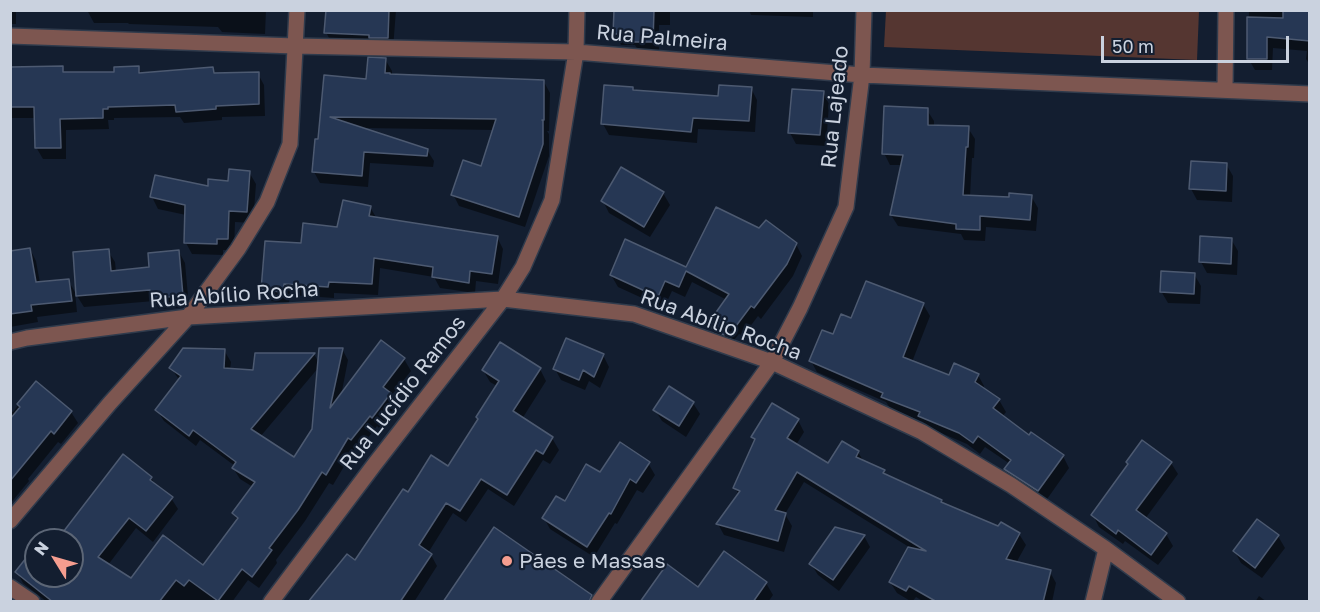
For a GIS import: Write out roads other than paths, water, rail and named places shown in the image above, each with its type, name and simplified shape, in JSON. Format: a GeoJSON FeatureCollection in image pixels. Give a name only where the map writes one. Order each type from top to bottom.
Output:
{"type":"FeatureCollection","features":[{"type":"Feature","properties":{"kind":"street"},"geometry":{"type":"LineString","coordinates":[[10,521],[110,403],[188,317],[238,249],[267,202],[290,144],[297,10]]}},
{"type":"Feature","properties":{"kind":"street","name":"Rua Lucídio Ramos"},"geometry":{"type":"LineString","coordinates":[[271,602],[503,299],[523,267],[552,200],[576,52],[577,10]]}},
{"type":"Feature","properties":{"kind":"street","name":"Rua Lajeado"},"geometry":{"type":"LineString","coordinates":[[604,600],[772,362],[800,308],[846,207],[862,75],[864,10]]}},
{"type":"Feature","properties":{"kind":"street"},"geometry":{"type":"LineString","coordinates":[[1225,89],[1226,10]]}},
{"type":"Feature","properties":{"kind":"street","name":"Rua Palmeira"},"geometry":{"type":"LineString","coordinates":[[10,36],[295,46],[576,52],[862,75],[1310,94]]}},
{"type":"Feature","properties":{"kind":"street","name":"Rua Abílio Rocha"},"geometry":{"type":"LineString","coordinates":[[10,342],[188,317],[503,299],[634,314],[772,362],[922,432],[1011,485],[1106,549],[1178,602]]}},
{"type":"Feature","properties":{"kind":"street"},"geometry":{"type":"LineString","coordinates":[[1093,602],[1106,549]]}},
{"type":"Feature","properties":{"kind":"street"},"geometry":{"type":"LineString","coordinates":[[10,587],[32,602]]}},
{"type":"Feature","properties":{"kind":"place","name":"Pães e Massas"},"geometry":{"type":"Point","coordinates":[507,561]}}]}
